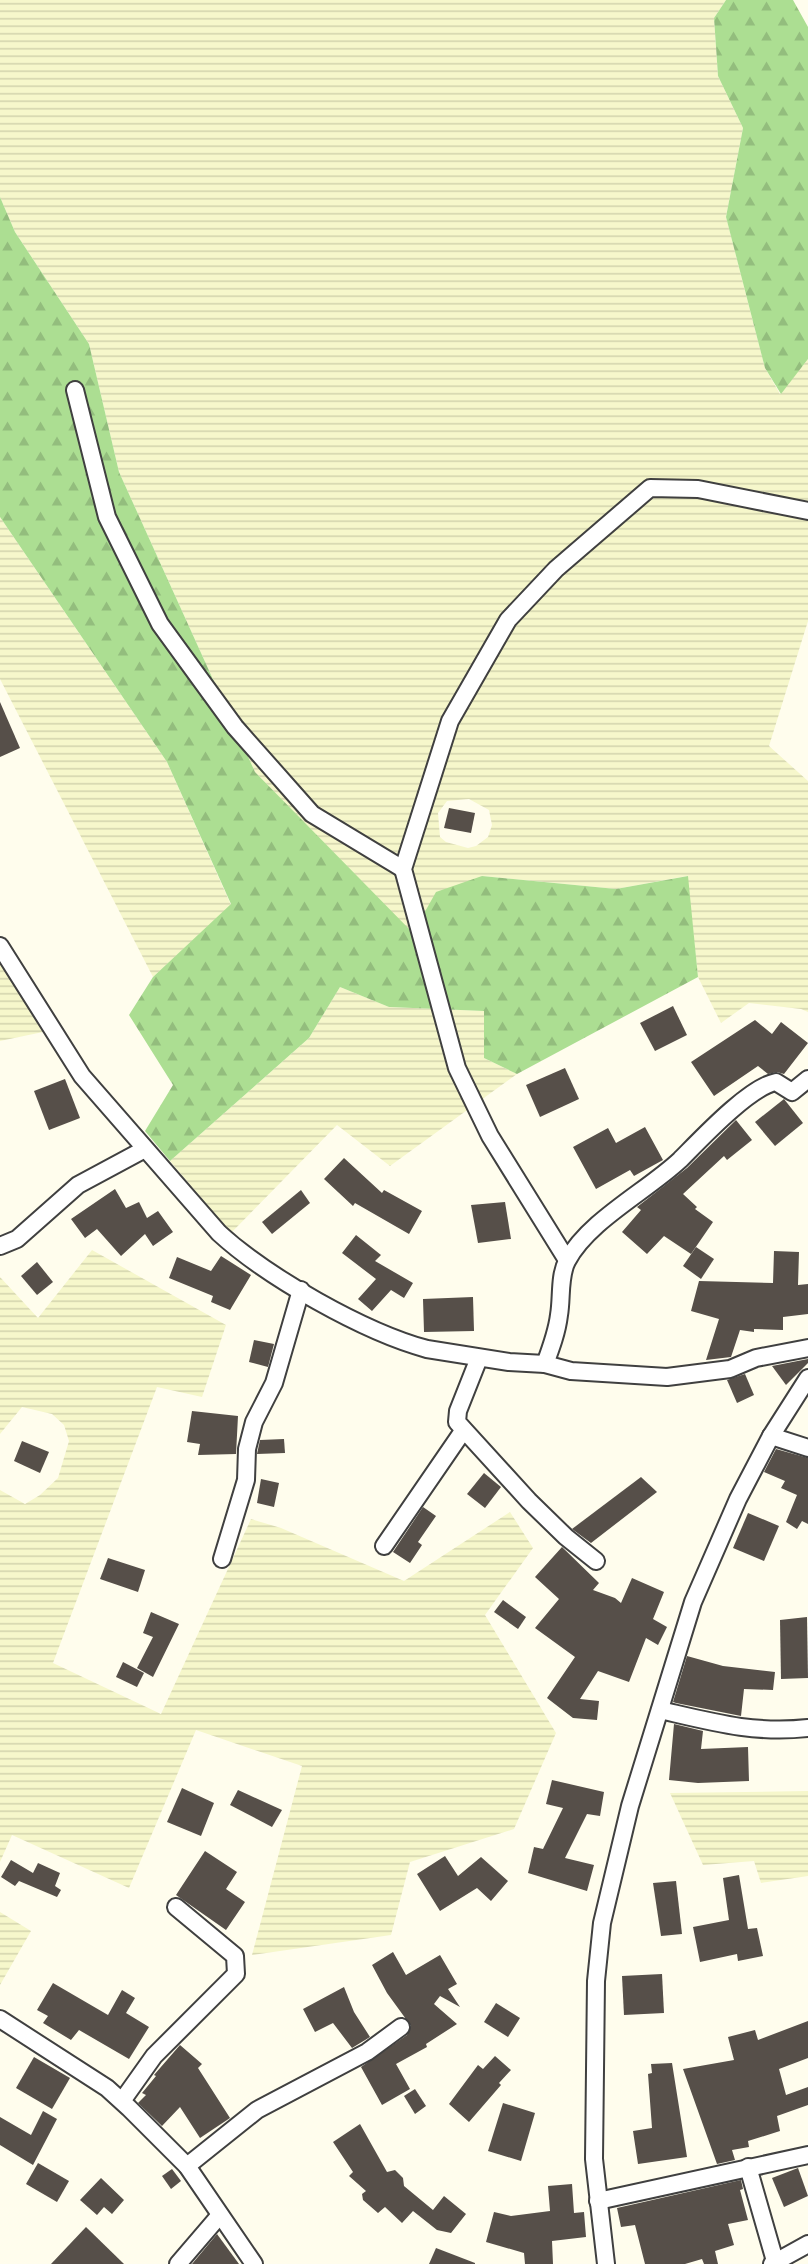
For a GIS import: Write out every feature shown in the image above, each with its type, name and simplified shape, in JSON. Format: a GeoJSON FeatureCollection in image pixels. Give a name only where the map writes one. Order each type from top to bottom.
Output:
{"type":"FeatureCollection","features":[{"type":"Feature","properties":{"kind":"street"},"geometry":{"type":"LineString","coordinates":[[75,390],[107,517],[160,624],[235,727],[312,814],[403,869]]}},
{"type":"Feature","properties":{"kind":"street"},"geometry":{"type":"LineString","coordinates":[[567,1260],[490,1136],[457,1068],[403,869],[450,721],[508,620],[556,569],[650,488],[698,489],[808,511]]}},
{"type":"Feature","properties":{"kind":"street"},"geometry":{"type":"LineString","coordinates":[[0,946],[68,1057],[213,1227],[238,1251],[301,1290],[403,1343],[479,1358],[545,1364],[571,1371],[667,1377],[730,1369],[756,1358],[808,1348]]}},
{"type":"Feature","properties":{"kind":"street"},"geometry":{"type":"LineString","coordinates":[[545,1364],[556,1332],[567,1260],[574,1250],[607,1217],[679,1161],[699,1139],[754,1094],[776,1082],[792,1092],[808,1079]]}},
{"type":"Feature","properties":{"kind":"street"},"geometry":{"type":"LineString","coordinates":[[0,1246],[17,1239],[78,1185],[145,1149]]}},
{"type":"Feature","properties":{"kind":"street"},"geometry":{"type":"LineString","coordinates":[[222,1559],[244,1491],[247,1449],[254,1422],[274,1383],[301,1290]]}},
{"type":"Feature","properties":{"kind":"street"},"geometry":{"type":"LineString","coordinates":[[479,1358],[458,1411],[457,1422],[566,1538],[596,1561]]}},
{"type":"Feature","properties":{"kind":"street"},"geometry":{"type":"LineString","coordinates":[[606,2264],[594,2147],[597,1982],[602,1923],[630,1806],[693,1602],[738,1499],[771,1436],[808,1378]]}},
{"type":"Feature","properties":{"kind":"street"},"geometry":{"type":"LineString","coordinates":[[384,1546],[463,1431]]}},
{"type":"Feature","properties":{"kind":"street"},"geometry":{"type":"LineString","coordinates":[[771,1436],[808,1448]]}},
{"type":"Feature","properties":{"kind":"street"},"geometry":{"type":"LineString","coordinates":[[660,1710],[762,1731],[808,1728]]}},
{"type":"Feature","properties":{"kind":"street"},"geometry":{"type":"LineString","coordinates":[[122,2101],[154,2056],[236,1974],[235,1956],[176,1907]]}},
{"type":"Feature","properties":{"kind":"street"},"geometry":{"type":"LineString","coordinates":[[0,2019],[107,2088],[122,2101],[187,2166],[254,2264]]}},
{"type":"Feature","properties":{"kind":"street"},"geometry":{"type":"LineString","coordinates":[[187,2166],[257,2110],[367,2052],[401,2027]]}},
{"type":"Feature","properties":{"kind":"street"},"geometry":{"type":"LineString","coordinates":[[598,2201],[808,2155]]}},
{"type":"Feature","properties":{"kind":"street"},"geometry":{"type":"LineString","coordinates":[[748,2167],[773,2263],[808,2244]]}},
{"type":"Feature","properties":{"kind":"street"},"geometry":{"type":"LineString","coordinates":[[178,2264],[220,2215]]}},
{"type":"Feature","properties":{"kind":"green space"},"geometry":{"type":"Polygon","coordinates":[[[0,0],[726,0],[714,18],[718,76],[743,128],[726,217],[765,368],[780,394],[808,359],[808,621],[769,746],[808,781],[808,1012],[801,1009],[749,1003],[721,1023],[698,977],[687,876],[616,889],[482,876],[413,934],[255,772],[119,472],[89,344],[15,232],[0,197],[0,0]],[[469,799],[447,801],[438,813],[440,837],[446,842],[468,848],[476,846],[488,837],[492,825],[489,810],[469,799]]]}},
{"type":"Feature","properties":{"kind":"green space"},"geometry":{"type":"Polygon","coordinates":[[[726,0],[793,0],[808,27],[808,359],[781,394],[765,368],[726,217],[743,128],[718,76],[714,18],[726,0]]]}},
{"type":"Feature","properties":{"kind":"green space"},"geometry":{"type":"Polygon","coordinates":[[[0,197],[15,232],[89,344],[119,472],[255,772],[413,933],[436,892],[482,876],[616,889],[688,876],[698,977],[517,1074],[484,1058],[484,1011],[389,1007],[340,987],[309,1038],[170,1161],[145,1131],[173,1085],[129,1015],[153,977],[231,904],[167,762],[0,517],[0,197]]]}},
{"type":"Feature","properties":{"kind":"green space"},"geometry":{"type":"Polygon","coordinates":[[[0,517],[167,762],[231,905],[153,977],[0,679],[0,517]]]}},
{"type":"Feature","properties":{"kind":"green space"},"geometry":{"type":"Polygon","coordinates":[[[0,959],[43,1032],[0,1041],[0,959]]]}},
{"type":"Feature","properties":{"kind":"green space"},"geometry":{"type":"Polygon","coordinates":[[[340,987],[389,1007],[484,1011],[484,1058],[517,1074],[390,1166],[337,1125],[231,1233],[170,1161],[309,1038],[340,987]]]}},
{"type":"Feature","properties":{"kind":"green space"},"geometry":{"type":"Polygon","coordinates":[[[92,1250],[226,1325],[202,1397],[157,1387],[53,1663],[161,1714],[251,1519],[281,1528],[404,1581],[510,1512],[533,1548],[485,1615],[556,1733],[514,1829],[410,1862],[391,1935],[252,1955],[302,1766],[196,1730],[129,1888],[12,1835],[0,1862],[0,1490],[25,1504],[40,1495],[58,1478],[69,1441],[64,1425],[52,1414],[22,1407],[0,1434],[0,1277],[38,1318],[92,1250]]]}},
{"type":"Feature","properties":{"kind":"green space"},"geometry":{"type":"Polygon","coordinates":[[[808,1791],[808,1876],[761,1883],[754,1861],[703,1865],[670,1793],[808,1791]]]}},
{"type":"Feature","properties":{"kind":"green space"},"geometry":{"type":"Polygon","coordinates":[[[0,1912],[31,1931],[0,1985],[0,1912]]]}},
{"type":"Feature","properties":{"kind":"building"},"geometry":{"type":"Polygon","coordinates":[[[0,702],[20,748],[0,757],[0,702]]]}},
{"type":"Feature","properties":{"kind":"building"},"geometry":{"type":"Polygon","coordinates":[[[449,808],[475,813],[471,833],[444,828],[449,808]]]}},
{"type":"Feature","properties":{"kind":"building"},"geometry":{"type":"Polygon","coordinates":[[[673,1006],[687,1035],[655,1051],[640,1023],[673,1006]]]}},
{"type":"Feature","properties":{"kind":"building"},"geometry":{"type":"Polygon","coordinates":[[[755,1020],[772,1034],[781,1022],[808,1043],[784,1074],[777,1072],[768,1074],[758,1066],[714,1096],[691,1062],[755,1020]]]}},
{"type":"Feature","properties":{"kind":"building"},"geometry":{"type":"Polygon","coordinates":[[[565,1068],[579,1099],[540,1117],[526,1085],[565,1068]]]}},
{"type":"Feature","properties":{"kind":"building"},"geometry":{"type":"Polygon","coordinates":[[[65,1079],[80,1118],[49,1130],[34,1091],[65,1079]]]}},
{"type":"Feature","properties":{"kind":"building"},"geometry":{"type":"Polygon","coordinates":[[[784,1099],[803,1123],[775,1146],[755,1122],[784,1099]]]}},
{"type":"Feature","properties":{"kind":"building"},"geometry":{"type":"Polygon","coordinates":[[[736,1120],[752,1140],[727,1160],[724,1156],[683,1194],[697,1207],[695,1209],[713,1222],[691,1254],[664,1236],[647,1254],[622,1232],[641,1210],[637,1207],[687,1168],[736,1120]]]}},
{"type":"Feature","properties":{"kind":"building"},"geometry":{"type":"Polygon","coordinates":[[[645,1127],[663,1160],[634,1176],[630,1170],[596,1189],[573,1147],[608,1128],[616,1143],[645,1127]]]}},
{"type":"Feature","properties":{"kind":"building"},"geometry":{"type":"Polygon","coordinates":[[[344,1158],[382,1193],[384,1190],[422,1211],[409,1234],[355,1203],[353,1206],[324,1179],[344,1158]]]}},
{"type":"Feature","properties":{"kind":"building"},"geometry":{"type":"Polygon","coordinates":[[[115,1189],[126,1208],[139,1202],[147,1218],[158,1211],[173,1232],[153,1246],[145,1234],[121,1256],[97,1229],[85,1238],[71,1219],[115,1189]]]}},
{"type":"Feature","properties":{"kind":"building"},"geometry":{"type":"Polygon","coordinates":[[[301,1190],[310,1203],[272,1234],[262,1222],[301,1190]]]}},
{"type":"Feature","properties":{"kind":"building"},"geometry":{"type":"Polygon","coordinates":[[[505,1202],[511,1239],[478,1243],[471,1205],[505,1202]]]}},
{"type":"Feature","properties":{"kind":"building"},"geometry":{"type":"Polygon","coordinates":[[[356,1235],[381,1255],[375,1261],[413,1283],[404,1298],[391,1290],[372,1311],[358,1299],[376,1279],[342,1253],[356,1235]]]}},
{"type":"Feature","properties":{"kind":"building"},"geometry":{"type":"Polygon","coordinates":[[[696,1247],[714,1259],[701,1279],[683,1266],[696,1247]]]}},
{"type":"Feature","properties":{"kind":"building"},"geometry":{"type":"Polygon","coordinates":[[[774,1251],[799,1252],[798,1285],[808,1284],[808,1314],[783,1317],[783,1330],[754,1329],[754,1332],[740,1330],[731,1357],[706,1360],[719,1319],[691,1311],[699,1281],[773,1283],[774,1251]]]}},
{"type":"Feature","properties":{"kind":"building"},"geometry":{"type":"Polygon","coordinates":[[[221,1256],[251,1275],[230,1310],[211,1302],[213,1296],[169,1278],[177,1257],[211,1271],[221,1256]]]}},
{"type":"Feature","properties":{"kind":"building"},"geometry":{"type":"Polygon","coordinates":[[[37,1262],[53,1282],[37,1295],[21,1276],[37,1262]]]}},
{"type":"Feature","properties":{"kind":"building"},"geometry":{"type":"Polygon","coordinates":[[[473,1297],[474,1331],[424,1332],[423,1299],[473,1297]]]}},
{"type":"Feature","properties":{"kind":"building"},"geometry":{"type":"Polygon","coordinates":[[[254,1340],[274,1344],[268,1367],[249,1362],[254,1340]]]}},
{"type":"Feature","properties":{"kind":"building"},"geometry":{"type":"Polygon","coordinates":[[[808,1359],[808,1363],[786,1385],[772,1366],[808,1359]]]}},
{"type":"Feature","properties":{"kind":"building"},"geometry":{"type":"Polygon","coordinates":[[[745,1374],[754,1395],[737,1403],[727,1380],[745,1374]]]}},
{"type":"Feature","properties":{"kind":"building"},"geometry":{"type":"Polygon","coordinates":[[[192,1411],[238,1416],[236,1454],[198,1455],[200,1444],[187,1442],[192,1411]]]}},
{"type":"Feature","properties":{"kind":"building"},"geometry":{"type":"Polygon","coordinates":[[[284,1439],[285,1453],[257,1454],[260,1440],[284,1439]]]}},
{"type":"Feature","properties":{"kind":"building"},"geometry":{"type":"Polygon","coordinates":[[[22,1441],[49,1452],[40,1473],[14,1461],[22,1441]]]}},
{"type":"Feature","properties":{"kind":"building"},"geometry":{"type":"Polygon","coordinates":[[[776,1449],[808,1458],[808,1524],[802,1521],[797,1529],[786,1522],[797,1495],[781,1488],[785,1481],[764,1472],[776,1449]]]}},
{"type":"Feature","properties":{"kind":"building"},"geometry":{"type":"Polygon","coordinates":[[[484,1473],[501,1487],[485,1508],[467,1494],[484,1473]]]}},
{"type":"Feature","properties":{"kind":"building"},"geometry":{"type":"Polygon","coordinates":[[[641,1477],[657,1492],[591,1543],[572,1529],[641,1477]]]}},
{"type":"Feature","properties":{"kind":"building"},"geometry":{"type":"Polygon","coordinates":[[[261,1479],[279,1483],[274,1507],[257,1503],[261,1479]]]}},
{"type":"Feature","properties":{"kind":"building"},"geometry":{"type":"Polygon","coordinates":[[[423,1507],[436,1516],[418,1542],[422,1545],[410,1563],[393,1552],[423,1507]]]}},
{"type":"Feature","properties":{"kind":"building"},"geometry":{"type":"Polygon","coordinates":[[[748,1513],[779,1526],[764,1561],[733,1548],[748,1513]]]}},
{"type":"Feature","properties":{"kind":"building"},"geometry":{"type":"Polygon","coordinates":[[[562,1547],[599,1583],[593,1590],[615,1598],[621,1603],[632,1578],[664,1592],[653,1619],[667,1627],[658,1645],[646,1638],[629,1682],[598,1671],[580,1699],[599,1701],[597,1720],[573,1718],[547,1698],[575,1657],[535,1628],[559,1599],[535,1577],[562,1547]]]}},
{"type":"Feature","properties":{"kind":"building"},"geometry":{"type":"Polygon","coordinates":[[[108,1558],[145,1570],[138,1592],[100,1579],[108,1558]]]}},
{"type":"Feature","properties":{"kind":"building"},"geometry":{"type":"Polygon","coordinates":[[[503,1600],[526,1617],[518,1629],[494,1612],[503,1600]]]}},
{"type":"Feature","properties":{"kind":"building"},"geometry":{"type":"Polygon","coordinates":[[[151,1612],[179,1624],[153,1677],[137,1668],[153,1637],[143,1633],[151,1612]]]}},
{"type":"Feature","properties":{"kind":"building"},"geometry":{"type":"Polygon","coordinates":[[[807,1617],[808,1678],[781,1679],[780,1620],[807,1617]]]}},
{"type":"Feature","properties":{"kind":"building"},"geometry":{"type":"Polygon","coordinates":[[[687,1656],[723,1666],[775,1672],[773,1690],[744,1689],[741,1716],[673,1702],[687,1656]]]}},
{"type":"Feature","properties":{"kind":"building"},"geometry":{"type":"Polygon","coordinates":[[[123,1662],[144,1673],[137,1687],[116,1677],[123,1662]]]}},
{"type":"Feature","properties":{"kind":"building"},"geometry":{"type":"Polygon","coordinates":[[[674,1724],[703,1731],[701,1749],[748,1747],[749,1781],[698,1783],[669,1780],[674,1724]]]}},
{"type":"Feature","properties":{"kind":"building"},"geometry":{"type":"Polygon","coordinates":[[[552,1780],[604,1792],[600,1816],[587,1814],[565,1858],[594,1865],[587,1891],[528,1873],[534,1847],[543,1849],[563,1808],[546,1804],[552,1780]]]}},
{"type":"Feature","properties":{"kind":"building"},"geometry":{"type":"Polygon","coordinates":[[[182,1788],[214,1803],[201,1836],[167,1822],[182,1788]]]}},
{"type":"Feature","properties":{"kind":"building"},"geometry":{"type":"Polygon","coordinates":[[[238,1790],[282,1810],[272,1827],[230,1805],[238,1790]]]}},
{"type":"Feature","properties":{"kind":"building"},"geometry":{"type":"Polygon","coordinates":[[[205,1851],[237,1872],[226,1889],[245,1902],[226,1930],[176,1895],[205,1851]]]}},
{"type":"Feature","properties":{"kind":"building"},"geometry":{"type":"Polygon","coordinates":[[[445,1856],[458,1876],[481,1857],[508,1881],[491,1901],[477,1888],[440,1911],[417,1874],[445,1856]]]}},
{"type":"Feature","properties":{"kind":"building"},"geometry":{"type":"Polygon","coordinates":[[[11,1860],[33,1873],[38,1863],[60,1873],[55,1886],[61,1890],[57,1897],[19,1881],[15,1886],[1,1877],[11,1860]]]}},
{"type":"Feature","properties":{"kind":"building"},"geometry":{"type":"Polygon","coordinates":[[[739,1875],[748,1929],[757,1928],[763,1956],[738,1961],[737,1954],[700,1962],[693,1927],[729,1920],[723,1878],[739,1875]]]}},
{"type":"Feature","properties":{"kind":"building"},"geometry":{"type":"Polygon","coordinates":[[[676,1881],[682,1934],[661,1936],[653,1883],[676,1881]]]}},
{"type":"Feature","properties":{"kind":"building"},"geometry":{"type":"Polygon","coordinates":[[[393,1952],[406,1975],[440,1955],[457,1984],[448,1989],[460,2007],[440,1996],[434,2004],[457,2024],[426,2044],[427,2047],[396,2064],[410,2089],[382,2105],[361,2067],[407,2035],[411,2026],[387,1993],[372,1965],[393,1952]]]}},
{"type":"Feature","properties":{"kind":"building"},"geometry":{"type":"Polygon","coordinates":[[[662,1974],[664,2013],[624,2015],[622,1976],[662,1974]]]}},
{"type":"Feature","properties":{"kind":"building"},"geometry":{"type":"Polygon","coordinates":[[[53,1983],[108,2015],[122,1990],[135,1998],[126,2013],[149,2027],[129,2059],[79,2030],[71,2040],[43,2023],[48,2016],[37,2010],[53,1983]]]}},
{"type":"Feature","properties":{"kind":"building"},"geometry":{"type":"Polygon","coordinates":[[[344,1987],[354,2012],[370,2037],[352,2048],[333,2023],[315,2032],[303,2009],[344,1987]]]}},
{"type":"Feature","properties":{"kind":"building"},"geometry":{"type":"Polygon","coordinates":[[[496,2003],[520,2018],[508,2037],[484,2022],[496,2003]]]}},
{"type":"Feature","properties":{"kind":"building"},"geometry":{"type":"Polygon","coordinates":[[[808,2021],[808,2058],[779,2069],[786,2095],[808,2087],[808,2105],[777,2116],[780,2131],[748,2141],[749,2147],[732,2150],[735,2160],[717,2164],[683,2069],[734,2060],[728,2037],[755,2030],[758,2040],[808,2021]]]}},
{"type":"Feature","properties":{"kind":"building"},"geometry":{"type":"Polygon","coordinates":[[[180,2045],[202,2064],[198,2068],[230,2118],[200,2138],[180,2107],[162,2126],[138,2103],[146,2095],[142,2093],[156,2076],[154,2075],[180,2045]]]}},
{"type":"Feature","properties":{"kind":"building"},"geometry":{"type":"Polygon","coordinates":[[[495,2056],[511,2070],[469,2122],[449,2104],[478,2065],[483,2069],[495,2056]]]}},
{"type":"Feature","properties":{"kind":"building"},"geometry":{"type":"Polygon","coordinates":[[[34,2057],[70,2078],[52,2109],[16,2088],[34,2057]]]}},
{"type":"Feature","properties":{"kind":"building"},"geometry":{"type":"Polygon","coordinates":[[[672,2063],[687,2157],[638,2164],[633,2131],[652,2128],[648,2074],[652,2073],[651,2064],[672,2063]]]}},
{"type":"Feature","properties":{"kind":"building"},"geometry":{"type":"Polygon","coordinates":[[[415,2089],[426,2106],[415,2114],[404,2096],[415,2089]]]}},
{"type":"Feature","properties":{"kind":"building"},"geometry":{"type":"Polygon","coordinates":[[[503,2103],[535,2113],[521,2161],[488,2151],[503,2103]]]}},
{"type":"Feature","properties":{"kind":"building"},"geometry":{"type":"Polygon","coordinates":[[[43,2111],[57,2119],[33,2165],[0,2145],[0,2117],[31,2135],[43,2111]]]}},
{"type":"Feature","properties":{"kind":"building"},"geometry":{"type":"Polygon","coordinates":[[[360,2124],[387,2172],[395,2170],[403,2178],[404,2186],[433,2210],[444,2196],[466,2214],[451,2233],[437,2230],[413,2211],[402,2223],[385,2207],[378,2213],[363,2200],[362,2194],[366,2191],[349,2176],[353,2172],[333,2142],[360,2124]]]}},
{"type":"Feature","properties":{"kind":"building"},"geometry":{"type":"Polygon","coordinates":[[[38,2163],[69,2181],[57,2202],[26,2184],[38,2163]]]}},
{"type":"Feature","properties":{"kind":"building"},"geometry":{"type":"Polygon","coordinates":[[[798,2168],[808,2196],[784,2207],[772,2178],[798,2168]]]}},
{"type":"Feature","properties":{"kind":"building"},"geometry":{"type":"Polygon","coordinates":[[[172,2169],[181,2181],[171,2189],[162,2176],[172,2169]]]}},
{"type":"Feature","properties":{"kind":"building"},"geometry":{"type":"Polygon","coordinates":[[[101,2178],[124,2200],[112,2214],[104,2207],[97,2215],[80,2200],[101,2178]]]}},
{"type":"Feature","properties":{"kind":"building"},"geometry":{"type":"Polygon","coordinates":[[[741,2180],[743,2189],[740,2190],[748,2220],[728,2224],[734,2245],[715,2251],[718,2264],[704,2264],[702,2259],[685,2264],[645,2264],[635,2225],[621,2227],[617,2208],[741,2180]]]}},
{"type":"Feature","properties":{"kind":"building"},"geometry":{"type":"Polygon","coordinates":[[[572,2184],[574,2213],[584,2212],[586,2237],[552,2241],[553,2264],[525,2264],[524,2253],[486,2242],[494,2212],[511,2216],[550,2211],[548,2186],[572,2184]]]}},
{"type":"Feature","properties":{"kind":"building"},"geometry":{"type":"Polygon","coordinates":[[[86,2227],[124,2264],[51,2264],[86,2227]]]}},
{"type":"Feature","properties":{"kind":"building"},"geometry":{"type":"Polygon","coordinates":[[[217,2234],[239,2264],[192,2264],[217,2234]]]}},
{"type":"Feature","properties":{"kind":"building"},"geometry":{"type":"Polygon","coordinates":[[[436,2248],[475,2263],[475,2264],[429,2264],[436,2248]]]}}]}
